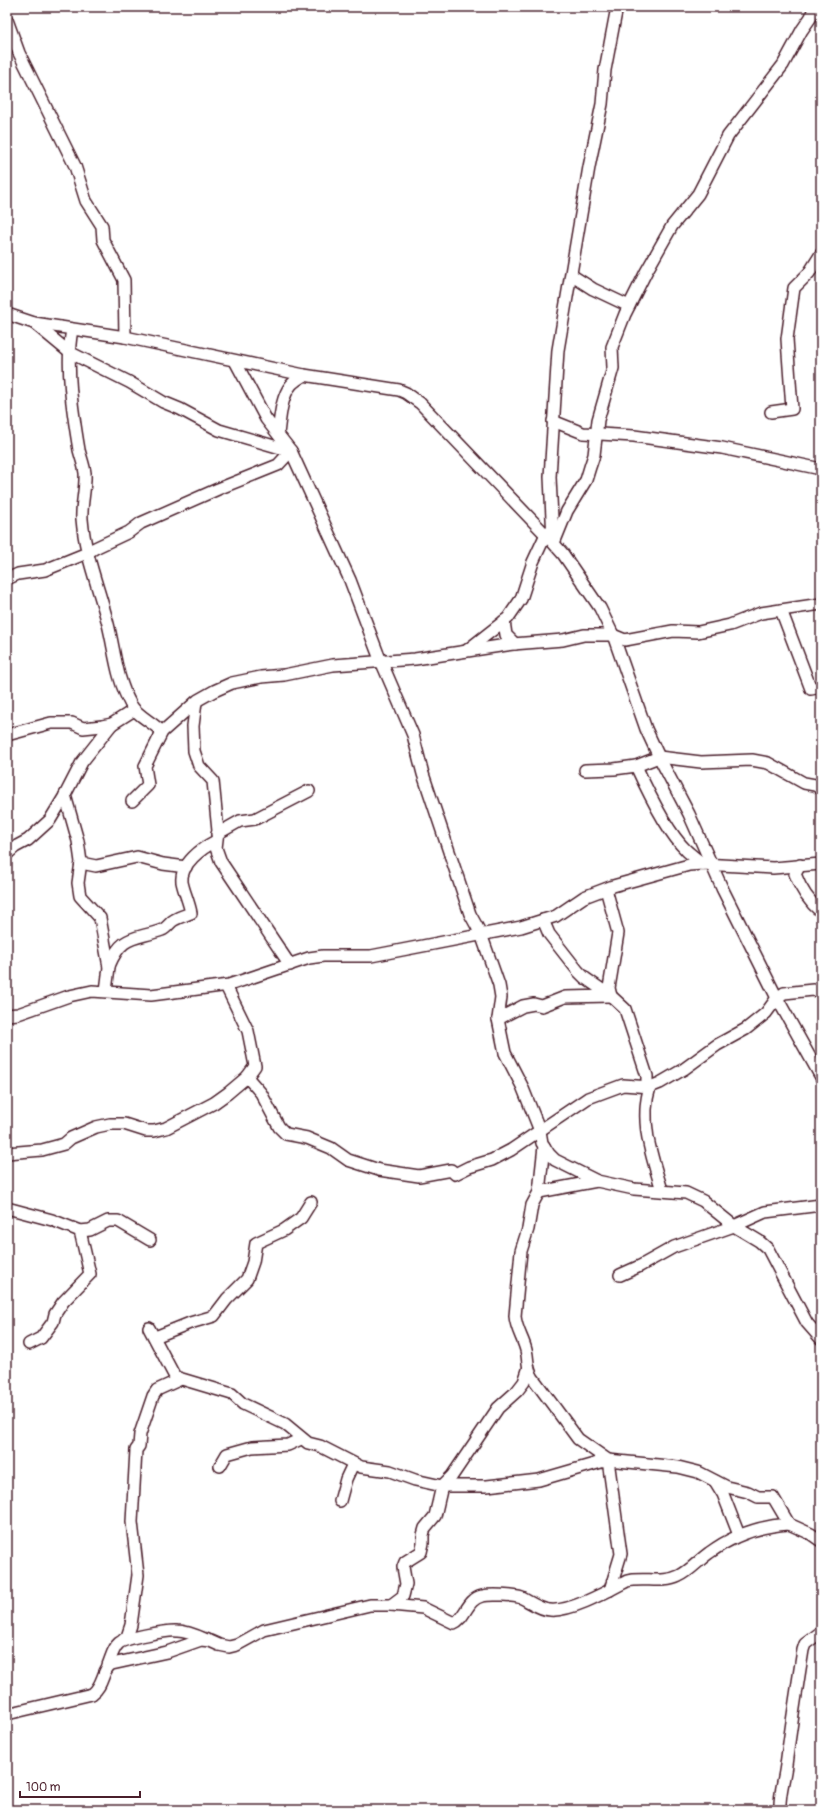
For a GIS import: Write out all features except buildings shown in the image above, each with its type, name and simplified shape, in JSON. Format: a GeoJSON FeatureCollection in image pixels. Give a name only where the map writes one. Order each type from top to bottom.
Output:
{"type":"FeatureCollection","features":[{"type":"Feature","properties":{"kind":"street"},"geometry":{"type":"LineString","coordinates":[[554,543],[550,476],[558,350],[589,167],[602,104],[605,70],[616,7]]}},
{"type":"Feature","properties":{"kind":"street"},"geometry":{"type":"LineString","coordinates":[[554,543],[567,511],[586,480],[594,455],[595,434],[600,409],[614,368],[612,347],[614,338],[629,306],[672,226],[698,194],[728,136],[783,64],[811,17],[814,7]]}},
{"type":"Feature","properties":{"kind":"street"},"geometry":{"type":"LineString","coordinates":[[7,20],[19,53],[75,166],[86,201],[102,226],[103,240],[124,280],[125,337]]}},
{"type":"Feature","properties":{"kind":"street"},"geometry":{"type":"LineString","coordinates":[[771,412],[792,409],[787,339],[794,288],[809,273],[821,254]]}},
{"type":"Feature","properties":{"kind":"street"},"geometry":{"type":"LineString","coordinates":[[571,275],[593,289],[629,306]]}},
{"type":"Feature","properties":{"kind":"street"},"geometry":{"type":"LineString","coordinates":[[7,314],[34,324],[125,337],[304,375],[380,386],[406,392],[420,403],[554,543],[600,608],[613,635],[646,729],[689,814],[708,864],[722,888],[777,998],[821,1077]]}},
{"type":"Feature","properties":{"kind":"street"},"geometry":{"type":"LineString","coordinates":[[34,324],[69,352],[123,378],[163,402],[180,409],[219,430],[291,451]]}},
{"type":"Feature","properties":{"kind":"street"},"geometry":{"type":"LineString","coordinates":[[72,330],[69,352],[73,404],[79,450],[84,473],[82,517],[87,553],[108,625],[118,674],[123,689],[134,710],[156,724],[162,732]]}},
{"type":"Feature","properties":{"kind":"street"},"geometry":{"type":"LineString","coordinates":[[235,361],[257,404],[291,451],[350,580],[381,661],[413,735],[423,774],[470,914],[481,934],[499,985],[501,997],[498,1019],[505,1053],[522,1086],[540,1131],[542,1143],[555,1160],[597,1181],[634,1189],[686,1193],[703,1201],[734,1226],[759,1241],[768,1249],[807,1323],[821,1338]]}},
{"type":"Feature","properties":{"kind":"street"},"geometry":{"type":"LineString","coordinates":[[278,434],[280,419],[291,384],[304,375]]}},
{"type":"Feature","properties":{"kind":"street"},"geometry":{"type":"LineString","coordinates":[[553,421],[577,431],[595,434],[634,436],[741,451],[821,469]]}},
{"type":"Feature","properties":{"kind":"street"},"geometry":{"type":"LineString","coordinates":[[7,579],[18,574],[46,570],[87,553],[129,532],[141,523],[218,489],[278,465],[291,451]]}},
{"type":"Feature","properties":{"kind":"street"},"geometry":{"type":"LineString","coordinates":[[466,652],[504,621],[521,599],[533,562],[546,534]]}},
{"type":"Feature","properties":{"kind":"street"},"geometry":{"type":"LineString","coordinates":[[132,800],[148,785],[145,766],[162,732],[196,702],[214,691],[232,683],[261,677],[284,675],[333,665],[415,659],[515,644],[563,640],[584,635],[613,635],[625,640],[673,631],[698,632],[730,625],[761,613],[821,604]]}},
{"type":"Feature","properties":{"kind":"street"},"geometry":{"type":"LineString","coordinates":[[781,610],[811,689],[821,687]]}},
{"type":"Feature","properties":{"kind":"street"},"geometry":{"type":"LineString","coordinates":[[504,621],[506,634],[515,644]]}},
{"type":"Feature","properties":{"kind":"street"},"geometry":{"type":"LineString","coordinates":[[196,702],[193,726],[194,751],[199,766],[213,781],[217,838],[216,848],[221,862],[290,964]]}},
{"type":"Feature","properties":{"kind":"street"},"geometry":{"type":"LineString","coordinates":[[7,854],[15,847],[28,840],[50,820],[82,762],[112,724],[134,710]]}},
{"type":"Feature","properties":{"kind":"street"},"geometry":{"type":"LineString","coordinates":[[7,735],[51,723],[72,723],[83,728],[112,724]]}},
{"type":"Feature","properties":{"kind":"street"},"geometry":{"type":"LineString","coordinates":[[585,770],[614,769],[636,766],[659,757],[701,762],[752,760],[768,763],[804,783],[815,785],[821,789]]}},
{"type":"Feature","properties":{"kind":"street"},"geometry":{"type":"LineString","coordinates":[[636,766],[658,809],[676,838],[685,850],[708,864]]}},
{"type":"Feature","properties":{"kind":"street"},"geometry":{"type":"LineString","coordinates":[[106,991],[109,967],[115,952],[122,944],[134,938],[164,929],[173,920],[191,913],[189,900],[182,884],[182,874],[189,862],[207,845],[240,821],[255,819],[310,791]]}},
{"type":"Feature","properties":{"kind":"street"},"geometry":{"type":"LineString","coordinates":[[65,795],[78,841],[81,864],[78,883],[80,896],[100,918],[109,967]]}},
{"type":"Feature","properties":{"kind":"street"},"geometry":{"type":"LineString","coordinates":[[81,864],[96,866],[137,857],[163,864],[186,866]]}},
{"type":"Feature","properties":{"kind":"street"},"geometry":{"type":"LineString","coordinates":[[7,1015],[18,1014],[69,996],[92,991],[151,995],[226,986],[309,958],[323,956],[371,956],[521,927],[565,911],[584,897],[678,868],[708,864],[754,868],[821,864]]}},
{"type":"Feature","properties":{"kind":"street"},"geometry":{"type":"LineString","coordinates":[[800,865],[795,874],[801,891],[812,905],[821,912]]}},
{"type":"Feature","properties":{"kind":"street"},"geometry":{"type":"LineString","coordinates":[[606,889],[618,933],[609,988],[611,996]]}},
{"type":"Feature","properties":{"kind":"street"},"geometry":{"type":"LineString","coordinates":[[543,920],[549,934],[578,971],[585,978],[611,996],[625,1009],[647,1076],[649,1087],[646,1099],[648,1135],[651,1153],[662,1190]]}},
{"type":"Feature","properties":{"kind":"street"},"geometry":{"type":"LineString","coordinates":[[7,1153],[42,1150],[58,1145],[96,1127],[110,1124],[124,1124],[146,1131],[166,1128],[214,1103],[247,1077],[255,1066],[248,1031],[226,986]]}},
{"type":"Feature","properties":{"kind":"street"},"geometry":{"type":"LineString","coordinates":[[247,1077],[261,1093],[282,1132],[307,1138],[331,1148],[348,1160],[392,1173],[418,1176],[451,1170],[455,1174],[469,1167],[492,1160],[505,1154],[524,1143],[588,1098],[623,1085],[649,1087],[660,1083],[684,1069],[718,1045],[746,1030],[766,1013],[777,998],[784,993],[813,990],[821,991]]}},
{"type":"Feature","properties":{"kind":"street"},"geometry":{"type":"LineString","coordinates":[[498,1019],[523,1006],[534,1004],[542,1006],[565,997],[611,996]]}},
{"type":"Feature","properties":{"kind":"street"},"geometry":{"type":"LineString","coordinates":[[544,1146],[539,1192],[532,1205],[521,1251],[515,1316],[526,1350],[528,1370],[578,1439],[608,1460],[621,1554],[610,1590]]}},
{"type":"Feature","properties":{"kind":"street"},"geometry":{"type":"LineString","coordinates":[[539,1192],[597,1181]]}},
{"type":"Feature","properties":{"kind":"street"},"geometry":{"type":"LineString","coordinates":[[179,1380],[171,1373],[152,1333],[214,1316],[227,1299],[247,1279],[254,1262],[256,1242],[284,1230],[301,1218],[311,1202]]}},
{"type":"Feature","properties":{"kind":"street"},"geometry":{"type":"LineString","coordinates":[[620,1275],[640,1266],[674,1246],[734,1226],[765,1212],[821,1205]]}},
{"type":"Feature","properties":{"kind":"street"},"geometry":{"type":"LineString","coordinates":[[7,1208],[52,1220],[80,1232],[90,1230],[108,1221],[118,1221],[150,1240]]}},
{"type":"Feature","properties":{"kind":"street"},"geometry":{"type":"LineString","coordinates":[[29,1344],[41,1338],[53,1322],[55,1314],[63,1302],[90,1274],[80,1232]]}},
{"type":"Feature","properties":{"kind":"street"},"geometry":{"type":"LineString","coordinates":[[391,1605],[404,1596],[406,1584],[403,1567],[406,1562],[421,1552],[423,1543],[422,1535],[425,1528],[435,1516],[442,1486],[452,1476],[498,1408],[520,1386],[528,1370]]}},
{"type":"Feature","properties":{"kind":"street"},"geometry":{"type":"LineString","coordinates":[[7,1714],[92,1694],[100,1686],[115,1648],[127,1637],[131,1625],[132,1608],[138,1575],[132,1522],[136,1450],[139,1446],[140,1434],[153,1396],[157,1390],[179,1380],[190,1381],[232,1394],[243,1404],[285,1424],[301,1439],[331,1451],[353,1464],[361,1467],[390,1471],[415,1480],[442,1486],[487,1486],[539,1480],[608,1460],[678,1467],[698,1472],[733,1489],[748,1492],[758,1497],[773,1497],[789,1524]]}},
{"type":"Feature","properties":{"kind":"street"},"geometry":{"type":"LineString","coordinates":[[220,1466],[227,1454],[252,1446],[288,1445],[301,1439]]}},
{"type":"Feature","properties":{"kind":"street"},"geometry":{"type":"LineString","coordinates":[[340,1501],[346,1479],[353,1464]]}},
{"type":"Feature","properties":{"kind":"street"},"geometry":{"type":"LineString","coordinates":[[714,1481],[723,1494],[739,1535]]}},
{"type":"Feature","properties":{"kind":"street"},"geometry":{"type":"LineString","coordinates":[[123,1640],[176,1631],[187,1632],[219,1645],[229,1647],[237,1645],[264,1630],[354,1608],[391,1605],[423,1608],[454,1623],[460,1619],[474,1600],[481,1596],[520,1598],[548,1610],[585,1602],[633,1580],[658,1580],[678,1576],[720,1544],[739,1535],[767,1525],[789,1524],[812,1534],[821,1540]]}},
{"type":"Feature","properties":{"kind":"street"},"geometry":{"type":"LineString","coordinates":[[780,1810],[779,1797],[786,1767],[792,1714],[803,1650],[805,1644],[821,1632]]}},
{"type":"Feature","properties":{"kind":"street"},"geometry":{"type":"LineString","coordinates":[[108,1665],[168,1652],[202,1640],[210,1641]]}}]}
